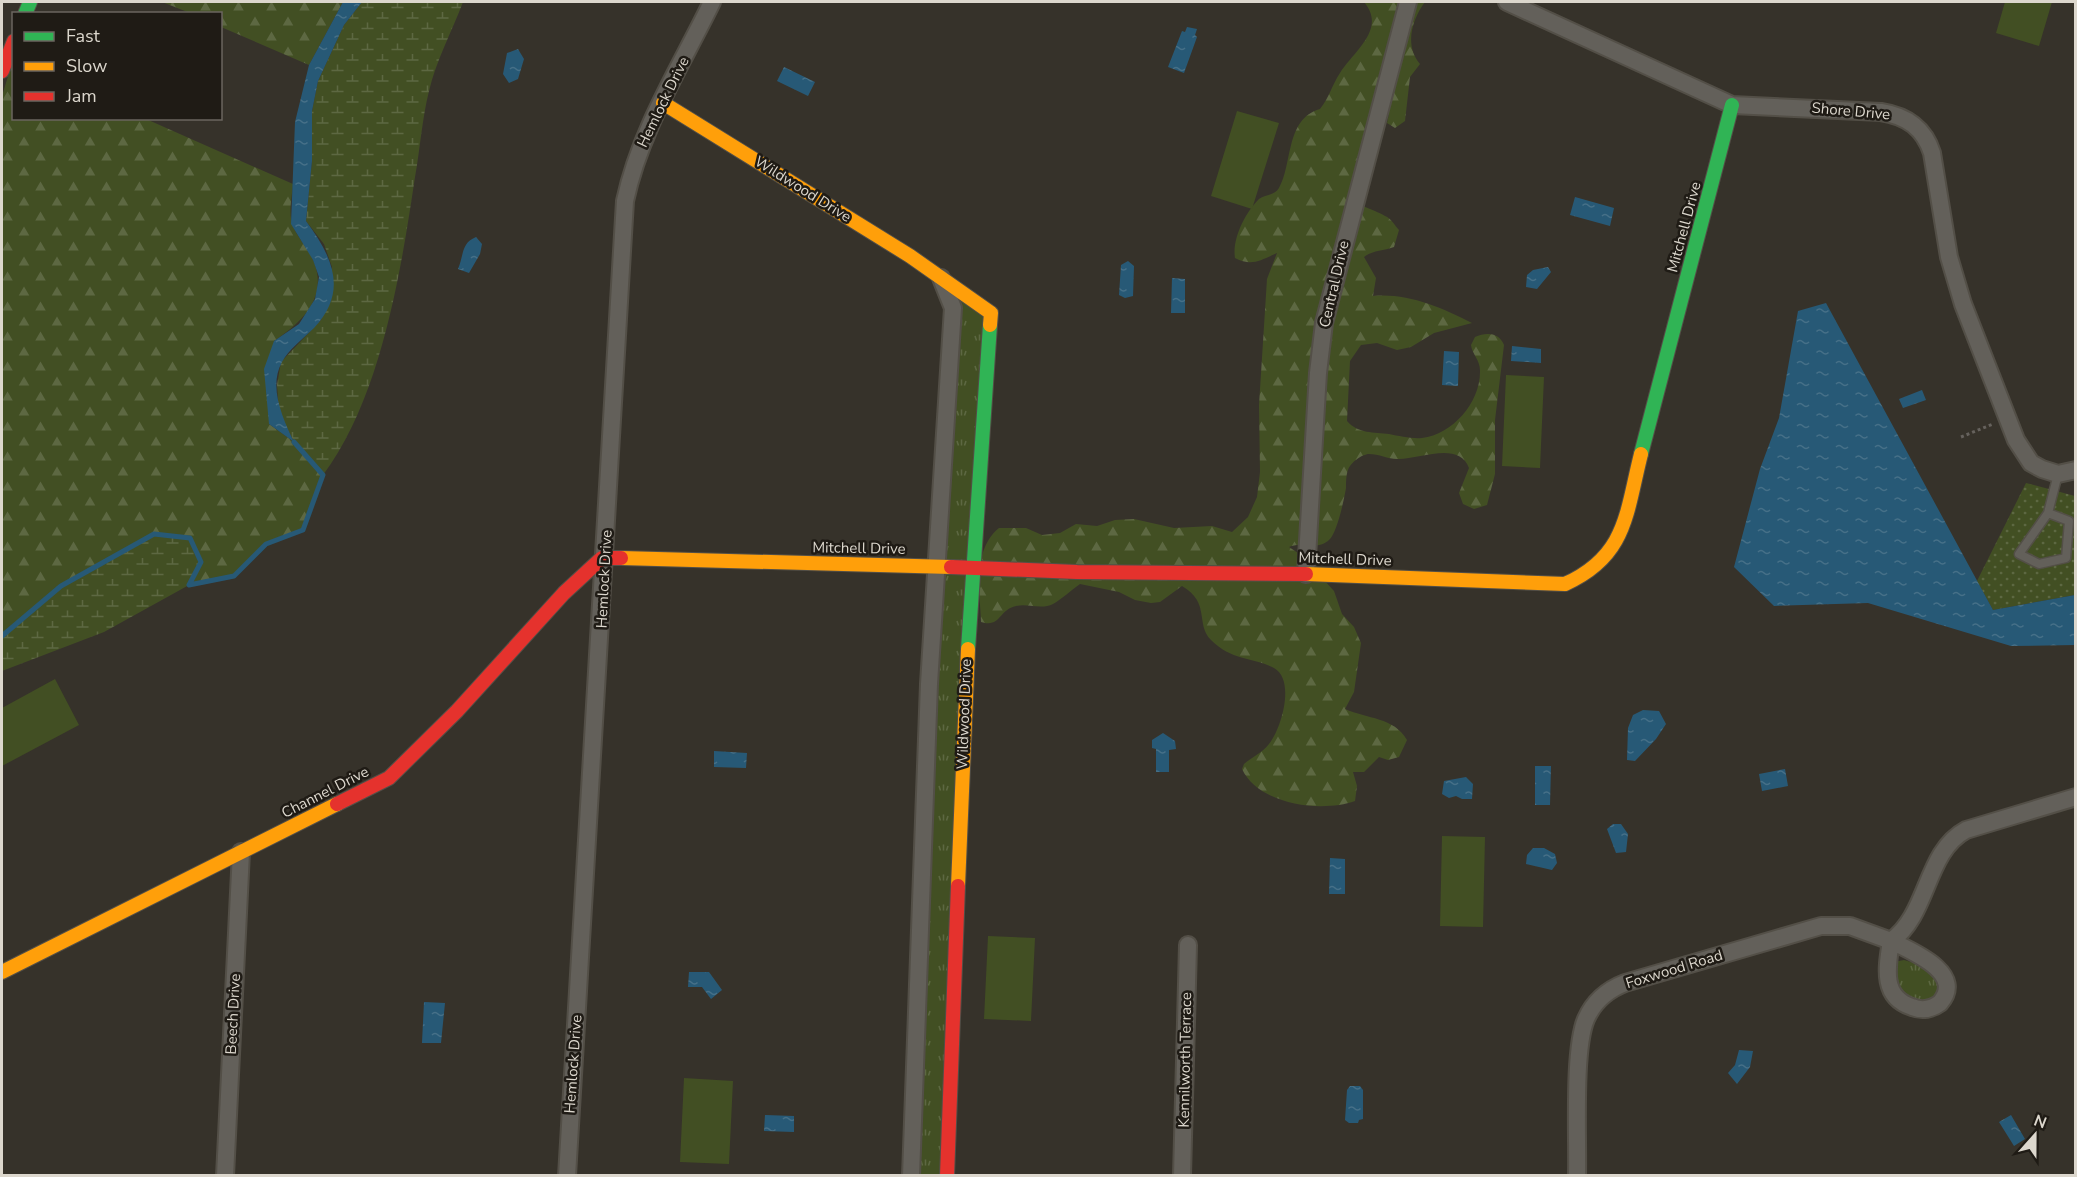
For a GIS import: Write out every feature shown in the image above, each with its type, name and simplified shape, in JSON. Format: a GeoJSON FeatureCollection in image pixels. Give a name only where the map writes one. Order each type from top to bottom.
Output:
{"type":"FeatureCollection","features":[{"type":"Feature","properties":{"kind":"street","name":"Hemlock Drive"},"geometry":{"type":"LineString","coordinates":[[567,1176],[603,605],[602,558],[607,534],[626,201],[632,171],[645,137],[712,2]]}},
{"type":"Feature","properties":{"kind":"street","name":"Central Drive"},"geometry":{"type":"LineString","coordinates":[[1306,573],[1318,373],[1324,323],[1408,2]]}},
{"type":"Feature","properties":{"kind":"street","name":"Shore Drive"},"geometry":{"type":"LineString","coordinates":[[1507,2],[1732,105],[1881,111],[1899,115],[1918,127],[1929,142],[1932,153],[1949,257],[1963,304],[2016,440],[2031,462],[2058,474]]}},
{"type":"Feature","properties":{"kind":"street"},"geometry":{"type":"LineString","coordinates":[[2,71],[12,46]]}},
{"type":"Feature","properties":{"kind":"street","name":"Wildwood Drive"},"geometry":{"type":"LineString","coordinates":[[663,103],[910,256],[991,313],[966,671],[947,1176]]}},
{"type":"Feature","properties":{"kind":"street","name":"Mitchell Drive"},"geometry":{"type":"LineString","coordinates":[[602,558],[1077,572],[1306,573],[1565,584],[1587,575],[1608,558],[1619,538],[1732,105]]}},
{"type":"Feature","properties":{"kind":"street"},"geometry":{"type":"LineString","coordinates":[[911,1176],[928,684],[953,308],[941,279]]}},
{"type":"Feature","properties":{"kind":"street"},"geometry":{"type":"LineString","coordinates":[[2058,474],[2076,470]]}},
{"type":"Feature","properties":{"kind":"street","name":"Channel Drive"},"geometry":{"type":"LineString","coordinates":[[2,972],[241,852],[327,812],[389,778],[446,722],[564,592],[602,558]]}},
{"type":"Feature","properties":{"kind":"street","name":"Foxwood Road"},"geometry":{"type":"LineString","coordinates":[[1577,1176],[1582,1034],[1591,1009],[1610,989],[1821,926],[1850,926],[1891,941],[1910,923],[1941,857],[1958,834],[2076,797]]}},
{"type":"Feature","properties":{"kind":"street","name":"Beech Drive"},"geometry":{"type":"LineString","coordinates":[[225,1176],[241,852]]}},
{"type":"Feature","properties":{"kind":"street","name":"Kennilworth Terrace"},"geometry":{"type":"LineString","coordinates":[[1182,1176],[1188,945]]}},
{"type":"Feature","properties":{"kind":"lane"},"geometry":{"type":"LineString","coordinates":[[2048,513],[2069,521],[2066,558],[2039,564],[2019,554],[2048,513],[2058,474]]}},
{"type":"Feature","properties":{"kind":"path"},"geometry":{"type":"LineString","coordinates":[[1961,438],[2008,417]]}},
{"type":"Feature","properties":{"kind":"green space"},"geometry":{"type":"Polygon","coordinates":[[[162,2],[343,2],[309,65],[222,27],[222,12],[187,12],[162,2]]]}},
{"type":"Feature","properties":{"kind":"green space"},"geometry":{"type":"Polygon","coordinates":[[[362,2],[463,2],[440,57],[429,91],[403,252],[386,332],[360,409],[343,444],[323,475],[294,442],[279,412],[277,385],[281,362],[321,320],[332,267],[324,244],[306,221],[312,161],[312,111],[318,81],[344,25],[362,2]]]}},
{"type":"Feature","properties":{"kind":"green space"},"geometry":{"type":"Polygon","coordinates":[[[1364,2],[1425,2],[1413,24],[1412,49],[1420,64],[1410,77],[1405,121],[1395,128],[1387,123],[1389,114],[1378,122],[1350,191],[1357,201],[1387,217],[1399,230],[1394,247],[1364,257],[1376,278],[1373,296],[1399,297],[1424,302],[1472,323],[1434,333],[1411,347],[1397,350],[1377,343],[1361,345],[1350,361],[1347,421],[1361,430],[1410,438],[1422,438],[1444,430],[1463,414],[1476,394],[1480,370],[1471,345],[1475,337],[1483,334],[1496,335],[1504,345],[1495,420],[1495,474],[1487,505],[1474,509],[1463,504],[1459,493],[1469,468],[1464,460],[1456,455],[1437,453],[1397,459],[1366,454],[1349,467],[1340,516],[1329,540],[1319,545],[1289,547],[1301,555],[1334,591],[1342,614],[1354,627],[1361,643],[1354,692],[1345,709],[1395,727],[1407,740],[1399,757],[1388,760],[1379,757],[1364,772],[1353,772],[1357,786],[1355,801],[1341,805],[1309,806],[1276,798],[1262,791],[1250,781],[1242,769],[1244,764],[1266,747],[1278,728],[1285,694],[1281,674],[1266,664],[1227,652],[1211,640],[1206,634],[1197,599],[1182,586],[1160,602],[1151,603],[1135,600],[1119,592],[1080,584],[1053,604],[1016,606],[1006,611],[996,621],[988,623],[981,622],[979,585],[981,560],[985,548],[990,537],[999,528],[1026,528],[1042,535],[1060,533],[1076,524],[1097,526],[1115,520],[1134,519],[1174,528],[1212,526],[1232,532],[1248,517],[1257,497],[1260,472],[1259,405],[1267,279],[1277,253],[1256,262],[1241,261],[1235,258],[1236,243],[1244,219],[1254,205],[1259,199],[1279,188],[1295,132],[1301,122],[1309,114],[1320,109],[1340,73],[1366,39],[1372,21],[1364,2]]]}},
{"type":"Feature","properties":{"kind":"green space"},"geometry":{"type":"Polygon","coordinates":[[[2005,2],[2052,2],[2039,46],[1996,33],[2005,2]]]}},
{"type":"Feature","properties":{"kind":"green space"},"geometry":{"type":"Polygon","coordinates":[[[12,63],[12,120],[148,120],[293,184],[292,222],[314,262],[317,287],[315,298],[302,318],[274,341],[269,424],[294,442],[323,475],[303,530],[266,544],[234,576],[189,585],[201,562],[2,636],[2,96],[12,63]]]}},
{"type":"Feature","properties":{"kind":"green space"},"geometry":{"type":"Polygon","coordinates":[[[1237,111],[1279,123],[1252,209],[1211,196],[1237,111]]]}},
{"type":"Feature","properties":{"kind":"green space"},"geometry":{"type":"Polygon","coordinates":[[[941,278],[991,313],[947,1175],[911,1176],[953,308],[941,278]]]}},
{"type":"Feature","properties":{"kind":"green space"},"geometry":{"type":"Polygon","coordinates":[[[1506,375],[1544,377],[1540,468],[1502,466],[1506,375]]]}},
{"type":"Feature","properties":{"kind":"green space"},"geometry":{"type":"Polygon","coordinates":[[[2026,483],[2075,496],[2075,595],[1993,610],[1977,581],[2026,483]]]}},
{"type":"Feature","properties":{"kind":"green space"},"geometry":{"type":"Polygon","coordinates":[[[154,534],[190,538],[201,562],[189,585],[104,632],[2,671],[2,636],[61,586],[154,534]]]}},
{"type":"Feature","properties":{"kind":"green space"},"geometry":{"type":"Polygon","coordinates":[[[55,679],[79,725],[2,766],[2,708],[55,679]]]}},
{"type":"Feature","properties":{"kind":"green space"},"geometry":{"type":"Polygon","coordinates":[[[1442,836],[1485,837],[1483,927],[1440,926],[1442,836]]]}},
{"type":"Feature","properties":{"kind":"green space"},"geometry":{"type":"Polygon","coordinates":[[[988,936],[1035,938],[1031,1021],[984,1019],[988,936]]]}},
{"type":"Feature","properties":{"kind":"green space"},"geometry":{"type":"Polygon","coordinates":[[[1904,960],[1928,967],[1941,984],[1937,998],[1911,1004],[1895,984],[1894,962],[1904,960]]]}},
{"type":"Feature","properties":{"kind":"green space"},"geometry":{"type":"Polygon","coordinates":[[[684,1078],[733,1081],[729,1164],[680,1162],[684,1078]]]}},
{"type":"Feature","properties":{"kind":"water"},"geometry":{"type":"Polygon","coordinates":[[[343,2],[362,2],[344,25],[318,81],[312,111],[312,161],[306,221],[329,260],[334,287],[325,314],[282,362],[276,382],[279,403],[294,442],[269,424],[264,369],[274,341],[299,324],[315,299],[319,277],[313,260],[291,224],[295,122],[309,65],[343,2]]]}},
{"type":"Feature","properties":{"kind":"water"},"geometry":{"type":"Polygon","coordinates":[[[1187,27],[1197,29],[1195,35],[1197,37],[1184,73],[1168,67],[1182,31],[1185,32],[1187,27]]]}},
{"type":"Feature","properties":{"kind":"water"},"geometry":{"type":"Polygon","coordinates":[[[518,49],[524,59],[518,79],[509,83],[503,74],[507,53],[518,49]]]}},
{"type":"Feature","properties":{"kind":"water"},"geometry":{"type":"Polygon","coordinates":[[[784,67],[815,82],[808,96],[777,81],[784,67]]]}},
{"type":"Feature","properties":{"kind":"water"},"geometry":{"type":"Polygon","coordinates":[[[1575,197],[1614,208],[1610,226],[1570,215],[1575,197]]]}},
{"type":"Feature","properties":{"kind":"water"},"geometry":{"type":"Polygon","coordinates":[[[476,237],[482,244],[480,254],[469,273],[458,269],[465,246],[476,237]]]}},
{"type":"Feature","properties":{"kind":"water"},"geometry":{"type":"Polygon","coordinates":[[[1128,261],[1134,266],[1133,296],[1125,298],[1119,295],[1121,265],[1128,261]]]}},
{"type":"Feature","properties":{"kind":"water"},"geometry":{"type":"Polygon","coordinates":[[[1548,267],[1551,272],[1537,289],[1526,287],[1527,275],[1533,270],[1548,267]]]}},
{"type":"Feature","properties":{"kind":"water"},"geometry":{"type":"Polygon","coordinates":[[[1172,278],[1185,279],[1185,313],[1171,313],[1172,278]]]}},
{"type":"Feature","properties":{"kind":"water"},"geometry":{"type":"Polygon","coordinates":[[[1826,303],[1993,610],[2075,595],[2075,645],[2011,646],[1868,603],[1774,606],[1734,567],[1760,469],[1779,418],[1798,311],[1826,303]]]}},
{"type":"Feature","properties":{"kind":"water"},"geometry":{"type":"Polygon","coordinates":[[[1512,346],[1541,349],[1541,363],[1511,361],[1512,346]]]}},
{"type":"Feature","properties":{"kind":"water"},"geometry":{"type":"Polygon","coordinates":[[[1444,351],[1459,352],[1458,386],[1442,385],[1444,351]]]}},
{"type":"Feature","properties":{"kind":"water"},"geometry":{"type":"Polygon","coordinates":[[[1922,390],[1926,400],[1903,408],[1899,399],[1922,390]]]}},
{"type":"Feature","properties":{"kind":"water"},"geometry":{"type":"Polygon","coordinates":[[[1643,710],[1659,711],[1666,724],[1656,739],[1635,761],[1627,760],[1628,728],[1633,715],[1643,710]]]}},
{"type":"Feature","properties":{"kind":"water"},"geometry":{"type":"Polygon","coordinates":[[[1163,733],[1175,741],[1176,749],[1169,750],[1169,772],[1156,772],[1156,749],[1152,748],[1152,740],[1163,733]]]}},
{"type":"Feature","properties":{"kind":"water"},"geometry":{"type":"Polygon","coordinates":[[[714,751],[747,753],[746,768],[714,767],[714,751]]]}},
{"type":"Feature","properties":{"kind":"water"},"geometry":{"type":"Polygon","coordinates":[[[1535,766],[1551,766],[1550,805],[1535,805],[1535,766]]]}},
{"type":"Feature","properties":{"kind":"water"},"geometry":{"type":"Polygon","coordinates":[[[1785,769],[1788,786],[1762,791],[1759,774],[1785,769]]]}},
{"type":"Feature","properties":{"kind":"water"},"geometry":{"type":"Polygon","coordinates":[[[1466,777],[1473,784],[1472,799],[1462,799],[1456,796],[1449,798],[1442,794],[1444,781],[1466,777]]]}},
{"type":"Feature","properties":{"kind":"water"},"geometry":{"type":"Polygon","coordinates":[[[1613,824],[1621,824],[1628,834],[1626,852],[1616,853],[1607,829],[1613,824]]]}},
{"type":"Feature","properties":{"kind":"water"},"geometry":{"type":"Polygon","coordinates":[[[1533,848],[1544,848],[1555,854],[1557,863],[1552,870],[1526,864],[1527,855],[1533,848]]]}},
{"type":"Feature","properties":{"kind":"water"},"geometry":{"type":"Polygon","coordinates":[[[1330,858],[1345,859],[1345,894],[1329,894],[1330,858]]]}},
{"type":"Feature","properties":{"kind":"water"},"geometry":{"type":"Polygon","coordinates":[[[689,972],[709,972],[722,990],[711,999],[702,987],[688,987],[689,972]]]}},
{"type":"Feature","properties":{"kind":"water"},"geometry":{"type":"Polygon","coordinates":[[[424,1002],[445,1003],[441,1043],[422,1043],[424,1002]]]}},
{"type":"Feature","properties":{"kind":"water"},"geometry":{"type":"Polygon","coordinates":[[[1739,1050],[1753,1051],[1750,1067],[1737,1084],[1728,1073],[1735,1065],[1739,1050]]]}},
{"type":"Feature","properties":{"kind":"water"},"geometry":{"type":"Polygon","coordinates":[[[1350,1086],[1360,1086],[1363,1090],[1363,1119],[1358,1123],[1349,1123],[1345,1120],[1347,1090],[1350,1086]]]}},
{"type":"Feature","properties":{"kind":"water"},"geometry":{"type":"Polygon","coordinates":[[[765,1115],[794,1116],[794,1132],[764,1131],[765,1115]]]}},
{"type":"Feature","properties":{"kind":"water"},"geometry":{"type":"Polygon","coordinates":[[[2011,1115],[2025,1139],[2014,1146],[1999,1122],[2011,1115]]]}},
{"type":"Feature","properties":{"kind":"waterway"},"geometry":{"type":"LineString","coordinates":[[2,636],[61,586],[154,534],[190,538],[201,562],[189,585],[234,576],[266,544],[303,530],[323,475],[294,442]]}},
{"type":"Feature","properties":{"kind":"traffic: fast"},"geometry":{"type":"LineString","coordinates":[[26,12],[30,2]]}},
{"type":"Feature","properties":{"kind":"traffic: fast"},"geometry":{"type":"LineString","coordinates":[[1641,454],[1732,105]]}},
{"type":"Feature","properties":{"kind":"traffic: fast"},"geometry":{"type":"LineString","coordinates":[[968,649],[990,325]]}},
{"type":"Feature","properties":{"kind":"traffic: slow"},"geometry":{"type":"LineString","coordinates":[[663,103],[910,256],[991,313],[990,325]]}},
{"type":"Feature","properties":{"kind":"traffic: slow"},"geometry":{"type":"LineString","coordinates":[[1306,574],[1565,584],[1585,573],[1601,560],[1621,531],[1641,454]]}},
{"type":"Feature","properties":{"kind":"traffic: slow"},"geometry":{"type":"LineString","coordinates":[[621,558],[951,567]]}},
{"type":"Feature","properties":{"kind":"traffic: slow"},"geometry":{"type":"LineString","coordinates":[[958,886],[968,649]]}},
{"type":"Feature","properties":{"kind":"traffic: slow"},"geometry":{"type":"LineString","coordinates":[[2,972],[337,804]]}},
{"type":"Feature","properties":{"kind":"traffic: jam"},"geometry":{"type":"LineString","coordinates":[[2,71],[12,46]]}},
{"type":"Feature","properties":{"kind":"traffic: jam"},"geometry":{"type":"LineString","coordinates":[[337,804],[389,778],[457,711],[564,593],[602,558],[621,558]]}},
{"type":"Feature","properties":{"kind":"traffic: jam"},"geometry":{"type":"LineString","coordinates":[[951,567],[1077,572],[1306,574]]}},
{"type":"Feature","properties":{"kind":"traffic: jam"},"geometry":{"type":"LineString","coordinates":[[947,1176],[958,886]]}}]}
